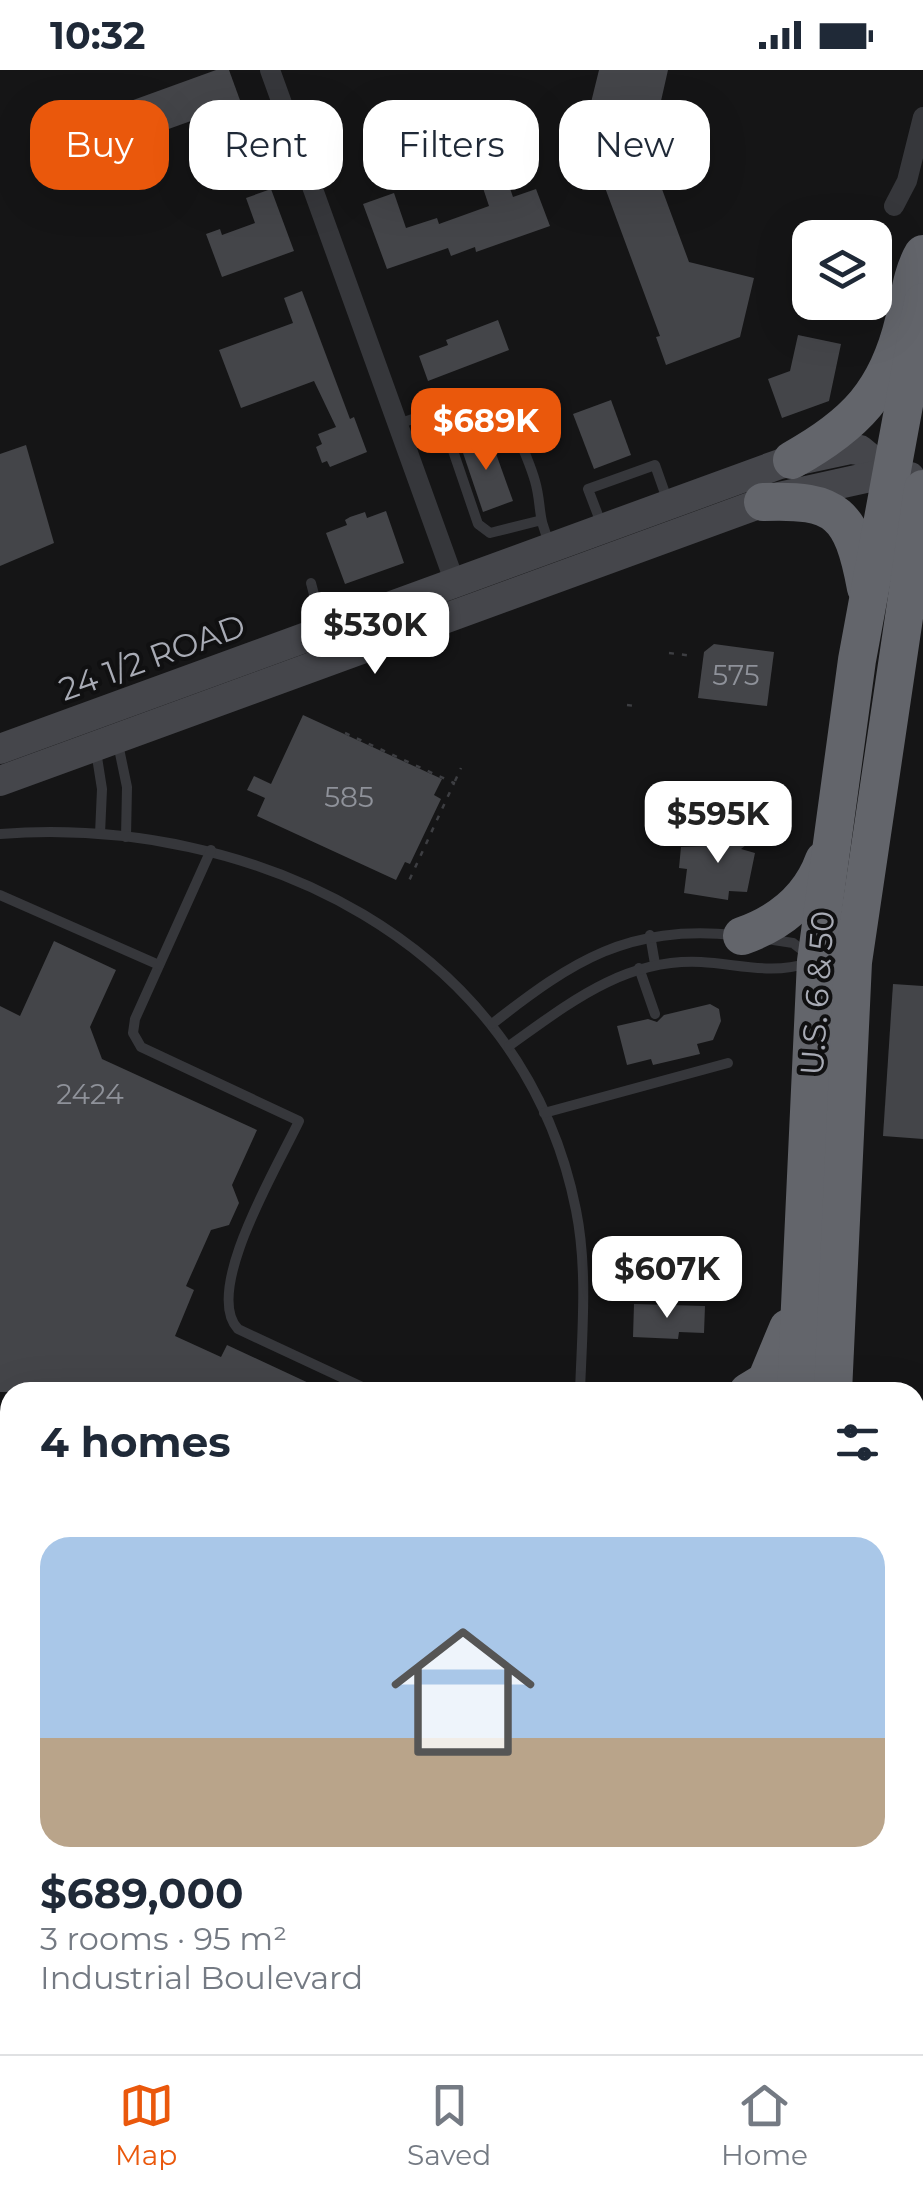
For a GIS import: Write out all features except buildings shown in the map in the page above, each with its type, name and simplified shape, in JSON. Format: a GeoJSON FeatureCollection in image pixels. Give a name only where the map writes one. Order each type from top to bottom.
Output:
{"type":"FeatureCollection","features":[{"type":"Feature","properties":{"kind":"highway"},"geometry":{"type":"LineString","coordinates":[[792,460],[855,420],[874,393],[894,355],[923,254]]}},
{"type":"Feature","properties":{"kind":"highway","name":"U.S. 6 & 50"},"geometry":{"type":"LineString","coordinates":[[834,1382],[832,833],[868,598],[906,476],[923,302]]}},
{"type":"Feature","properties":{"kind":"highway","name":"U.S. 6 & 50"},"geometry":{"type":"LineString","coordinates":[[796,1382],[801,1288],[834,962],[923,489]]}},
{"type":"Feature","properties":{"kind":"highway"},"geometry":{"type":"LineString","coordinates":[[763,502],[814,501],[838,515],[856,546],[868,598]]}},
{"type":"Feature","properties":{"kind":"highway"},"geometry":{"type":"LineString","coordinates":[[742,936],[764,928],[794,906],[822,866],[832,833]]}},
{"type":"Feature","properties":{"kind":"highway"},"geometry":{"type":"LineString","coordinates":[[764,1382],[774,1368],[801,1288]]}},
{"type":"Feature","properties":{"kind":"main road","name":"24 1/2 ROAD"},"geometry":{"type":"LineString","coordinates":[[0,781],[323,632],[455,583],[545,534],[603,529],[792,460],[850,448],[906,476]]}},
{"type":"Feature","properties":{"kind":"main road","name":"24 1/2 ROAD"},"geometry":{"type":"LineString","coordinates":[[0,749],[104,733],[351,653],[803,489],[906,476]]}},
{"type":"Feature","properties":{"kind":"main road"},"geometry":{"type":"LineString","coordinates":[[458,614],[469,595],[529,565],[545,534]]}},
{"type":"Feature","properties":{"kind":"main road"},"geometry":{"type":"LineString","coordinates":[[351,653],[436,608],[455,583]]}},
{"type":"Feature","properties":{"kind":"street"},"geometry":{"type":"LineString","coordinates":[[270,70],[455,583]]}},
{"type":"Feature","properties":{"kind":"street"},"geometry":{"type":"LineString","coordinates":[[894,206],[907,180],[923,117]]}},
{"type":"Feature","properties":{"kind":"lane"},"geometry":{"type":"LineString","coordinates":[[398,424],[489,393],[504,406],[534,477],[545,534],[490,533],[478,524],[450,442],[462,415],[504,406]]}},
{"type":"Feature","properties":{"kind":"lane"},"geometry":{"type":"LineString","coordinates":[[603,529],[588,489],[655,465],[669,504]]}},
{"type":"Feature","properties":{"kind":"lane"},"geometry":{"type":"LineString","coordinates":[[311,583],[323,632]]}},
{"type":"Feature","properties":{"kind":"lane"},"geometry":{"type":"LineString","coordinates":[[100,834],[104,733]]}},
{"type":"Feature","properties":{"kind":"lane"},"geometry":{"type":"LineString","coordinates":[[104,733],[127,787],[126,837]]}},
{"type":"Feature","properties":{"kind":"lane"},"geometry":{"type":"LineString","coordinates":[[0,834],[100,834],[211,850],[292,879],[374,920],[442,971],[508,1046],[544,1113],[565,1171],[579,1232],[580,1382]]}},
{"type":"Feature","properties":{"kind":"lane"},"geometry":{"type":"LineString","coordinates":[[211,850],[133,1026],[141,1047],[298,1121],[230,1270],[225,1299],[232,1324],[352,1382]]}},
{"type":"Feature","properties":{"kind":"lane"},"geometry":{"type":"LineString","coordinates":[[0,895],[160,965]]}},
{"type":"Feature","properties":{"kind":"lane"},"geometry":{"type":"LineString","coordinates":[[492,1024],[587,957],[650,935],[742,936],[794,943],[834,962]]}},
{"type":"Feature","properties":{"kind":"lane"},"geometry":{"type":"LineString","coordinates":[[650,935],[656,964]]}},
{"type":"Feature","properties":{"kind":"lane"},"geometry":{"type":"LineString","coordinates":[[508,1046],[580,996],[639,968],[701,962],[787,970],[834,962]]}},
{"type":"Feature","properties":{"kind":"lane"},"geometry":{"type":"LineString","coordinates":[[639,968],[655,1014]]}},
{"type":"Feature","properties":{"kind":"lane"},"geometry":{"type":"LineString","coordinates":[[544,1113],[728,1063]]}},
{"type":"Feature","properties":{"kind":"path"},"geometry":{"type":"LineString","coordinates":[[668,653],[693,656]]}},
{"type":"Feature","properties":{"kind":"path"},"geometry":{"type":"LineString","coordinates":[[627,706],[635,706]]}},
{"type":"Feature","properties":{"kind":"path"},"geometry":{"type":"LineString","coordinates":[[345,732],[454,783]]}},
{"type":"Feature","properties":{"kind":"path"},"geometry":{"type":"LineString","coordinates":[[408,883],[461,768]]}},
{"type":"Feature","properties":{"kind":"path"},"geometry":{"type":"LineString","coordinates":[[426,830],[432,832]]}}]}
